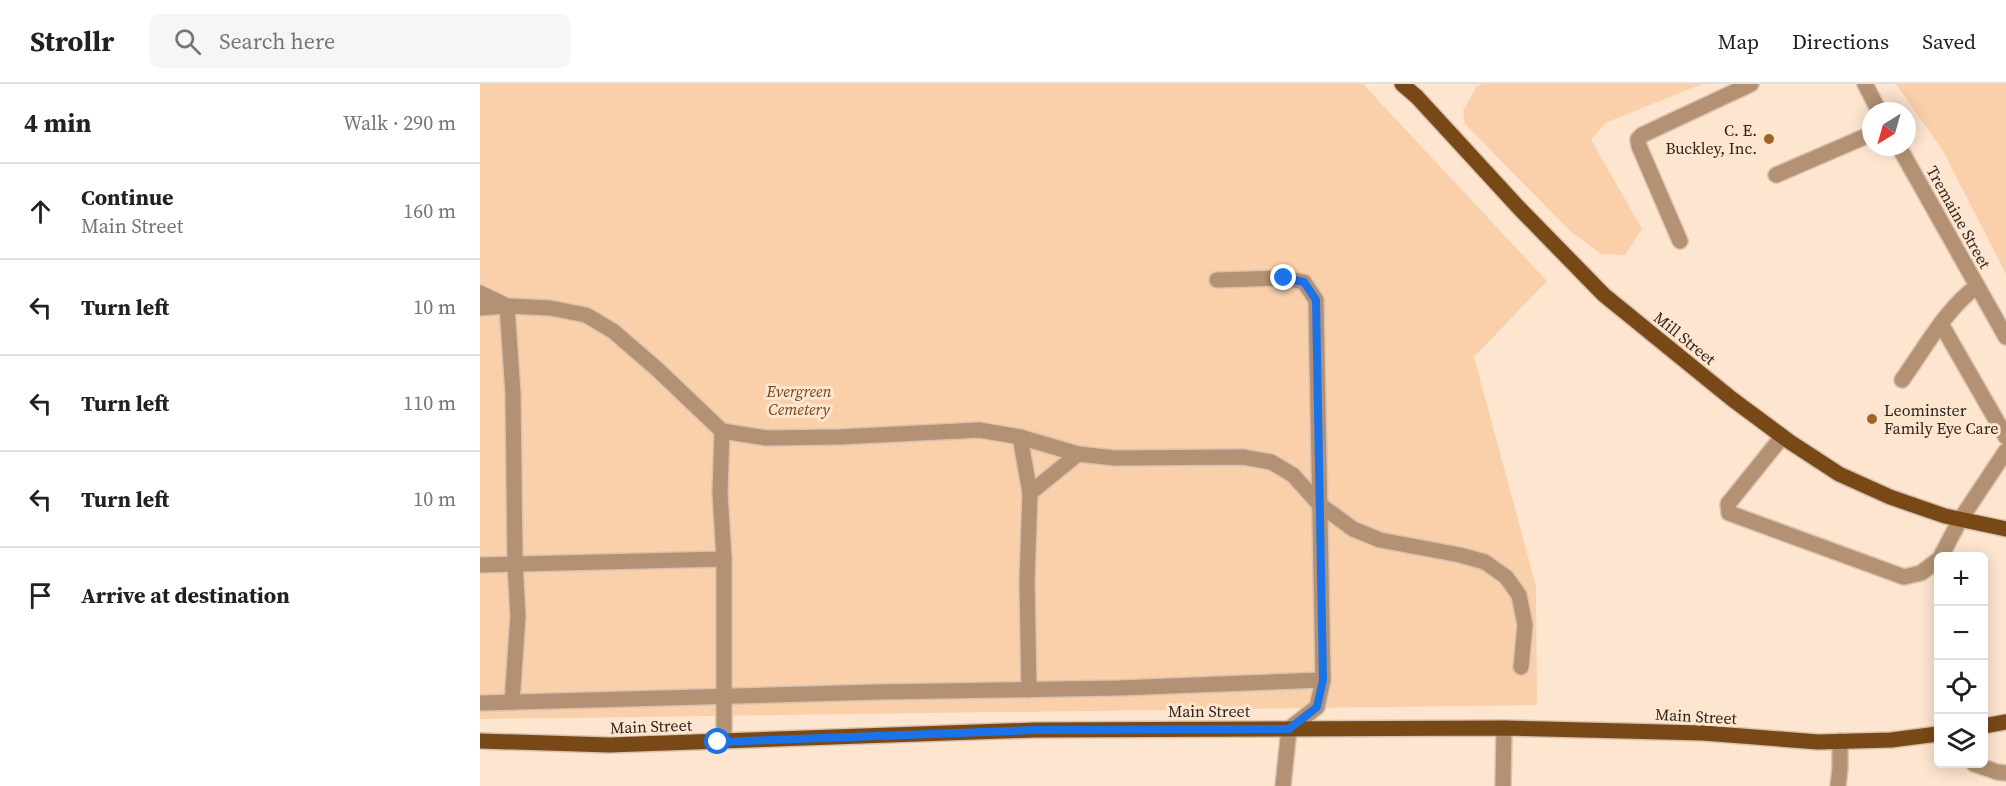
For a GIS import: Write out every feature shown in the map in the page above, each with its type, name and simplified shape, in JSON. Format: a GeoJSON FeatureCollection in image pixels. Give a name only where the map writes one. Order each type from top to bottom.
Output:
{"type":"FeatureCollection","features":[{"type":"Feature","properties":{"kind":"main road","name":"Mill Street"},"geometry":{"type":"LineString","coordinates":[[1402,84],[1417,97],[1519,208],[1604,295],[1782,437],[1839,474],[1890,497],[1960,520],[2006,529]]}},
{"type":"Feature","properties":{"kind":"main road"},"geometry":{"type":"LineString","coordinates":[[1988,725],[2006,722]]}},
{"type":"Feature","properties":{"kind":"main road","name":"Main Street"},"geometry":{"type":"LineString","coordinates":[[480,741],[609,745],[1035,730],[1504,728],[1703,733],[1818,742],[1891,740],[1934,735]]}},
{"type":"Feature","properties":{"kind":"street"},"geometry":{"type":"LineString","coordinates":[[1680,241],[1639,146],[1638,138],[1751,84]]}},
{"type":"Feature","properties":{"kind":"street"},"geometry":{"type":"LineString","coordinates":[[1865,84],[1874,102]]}},
{"type":"Feature","properties":{"kind":"street"},"geometry":{"type":"LineString","coordinates":[[1776,175],[1862,138]]}},
{"type":"Feature","properties":{"kind":"street","name":"Tremaine Street"},"geometry":{"type":"LineString","coordinates":[[1904,156],[2006,337]]}},
{"type":"Feature","properties":{"kind":"street"},"geometry":{"type":"LineString","coordinates":[[1217,280],[1284,278],[1304,282],[1316,300],[1323,680],[1317,707],[1289,729],[1284,786]]}},
{"type":"Feature","properties":{"kind":"street"},"geometry":{"type":"LineString","coordinates":[[1902,380],[1959,301],[1977,286]]}},
{"type":"Feature","properties":{"kind":"street"},"geometry":{"type":"LineString","coordinates":[[480,293],[507,306]]}},
{"type":"Feature","properties":{"kind":"street"},"geometry":{"type":"LineString","coordinates":[[480,309],[507,306],[550,308],[586,315],[613,331],[631,346],[722,430],[766,438],[979,430],[1020,437],[1078,454],[1115,458],[1243,457],[1271,462],[1293,475],[1319,504],[1353,529],[1380,540],[1485,562],[1506,577],[1519,595],[1525,625],[1521,667]]}},
{"type":"Feature","properties":{"kind":"street"},"geometry":{"type":"LineString","coordinates":[[507,306],[513,394],[515,564],[518,616],[512,702]]}},
{"type":"Feature","properties":{"kind":"street"},"geometry":{"type":"LineString","coordinates":[[1941,324],[2006,437]]}},
{"type":"Feature","properties":{"kind":"street"},"geometry":{"type":"LineString","coordinates":[[722,430],[720,493],[724,560],[724,741]]}},
{"type":"Feature","properties":{"kind":"street"},"geometry":{"type":"LineString","coordinates":[[1020,437],[1030,493],[1027,582],[1029,690]]}},
{"type":"Feature","properties":{"kind":"street"},"geometry":{"type":"LineString","coordinates":[[1782,437],[1728,504],[1729,513],[1904,576],[1921,573],[1934,563]]}},
{"type":"Feature","properties":{"kind":"street"},"geometry":{"type":"LineString","coordinates":[[1943,552],[1960,520],[2006,451]]}},
{"type":"Feature","properties":{"kind":"street"},"geometry":{"type":"LineString","coordinates":[[1030,493],[1078,454]]}},
{"type":"Feature","properties":{"kind":"street"},"geometry":{"type":"LineString","coordinates":[[480,565],[724,560]]}},
{"type":"Feature","properties":{"kind":"street"},"geometry":{"type":"LineString","coordinates":[[480,703],[1237,685],[1323,680]]}},
{"type":"Feature","properties":{"kind":"street"},"geometry":{"type":"LineString","coordinates":[[1503,786],[1504,728]]}},
{"type":"Feature","properties":{"kind":"street"},"geometry":{"type":"LineString","coordinates":[[1838,786],[1840,741]]}},
{"type":"Feature","properties":{"kind":"street"},"geometry":{"type":"LineString","coordinates":[[1986,768],[2006,773]]}},
{"type":"Feature","properties":{"kind":"green space","name":"Evergreen Cemetery"},"geometry":{"type":"Polygon","coordinates":[[[480,84],[1363,84],[1547,281],[1474,357],[1536,586],[1537,705],[480,719],[480,84]]]}},
{"type":"Feature","properties":{"kind":"green space"},"geometry":{"type":"Polygon","coordinates":[[[1482,84],[1702,84],[1605,123],[1591,140],[1642,229],[1625,255],[1601,254],[1570,231],[1465,124],[1463,111],[1476,87],[1482,84]]]}},
{"type":"Feature","properties":{"kind":"green space"},"geometry":{"type":"Polygon","coordinates":[[[1896,84],[2006,84],[2006,274],[1943,151],[1916,113],[1916,102],[1909,102],[1896,84]]]}},
{"type":"Feature","properties":{"kind":"place","name":"C. E. Buckley, Inc."},"geometry":{"type":"Point","coordinates":[1769,139]}},
{"type":"Feature","properties":{"kind":"place","name":"Leominster Family Eye Care"},"geometry":{"type":"Point","coordinates":[1872,419]}},
{"type":"Feature","properties":{"kind":"route"},"geometry":{"type":"LineString","coordinates":[[718,742],[1035,730],[1289,729],[1317,707],[1323,680],[1316,300],[1304,282],[1284,278]]}}]}
